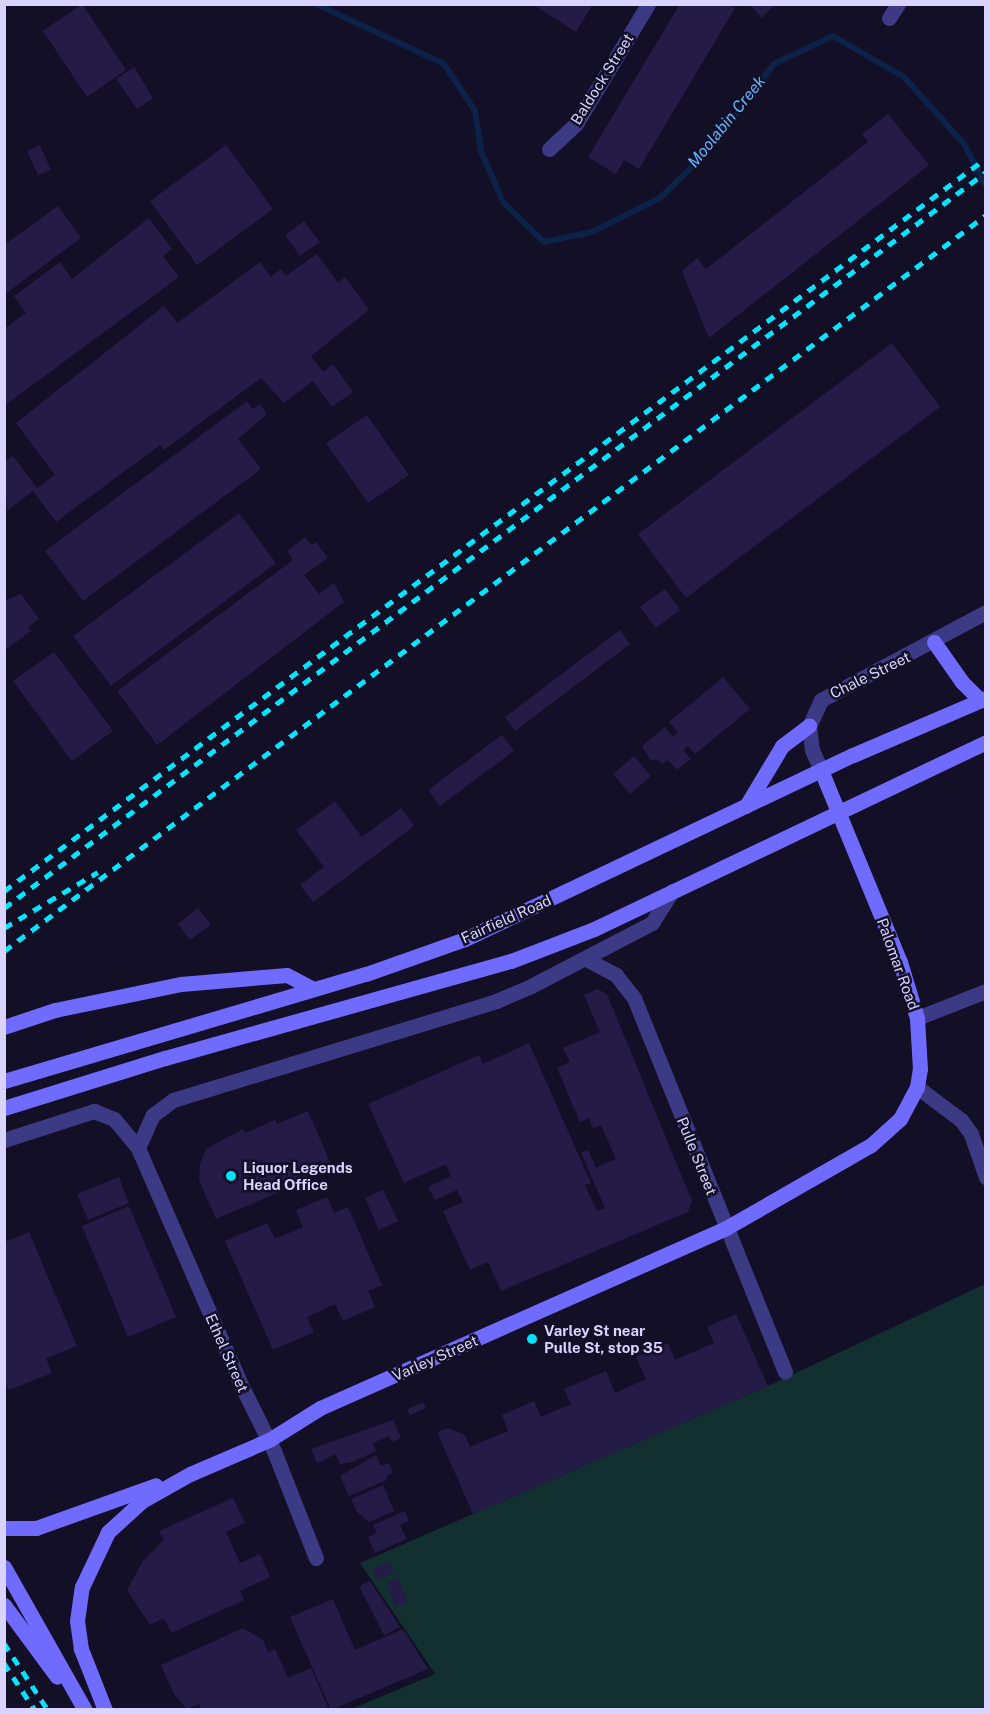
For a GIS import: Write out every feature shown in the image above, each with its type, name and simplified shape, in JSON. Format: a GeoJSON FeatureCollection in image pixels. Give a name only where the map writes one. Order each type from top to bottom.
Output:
{"type":"FeatureCollection","features":[{"type":"Feature","properties":{"kind":"main road"},"geometry":{"type":"LineString","coordinates":[[934,642],[962,682],[983,699]]}},
{"type":"Feature","properties":{"kind":"main road","name":"Fairfield Road"},"geometry":{"type":"LineString","coordinates":[[4,1081],[314,989],[465,939],[821,771],[983,699]]}},
{"type":"Feature","properties":{"kind":"main road"},"geometry":{"type":"LineString","coordinates":[[746,806],[782,746],[808,726]]}},
{"type":"Feature","properties":{"kind":"main road"},"geometry":{"type":"LineString","coordinates":[[4,1108],[165,1058],[511,961],[594,929],[837,811],[986,742]]}},
{"type":"Feature","properties":{"kind":"main road","name":"Palomar Road"},"geometry":{"type":"LineString","coordinates":[[821,771],[900,963],[917,1018],[922,1053],[917,1087]]}},
{"type":"Feature","properties":{"kind":"main road"},"geometry":{"type":"LineString","coordinates":[[4,1027],[55,1010],[181,984],[287,975],[314,989]]}},
{"type":"Feature","properties":{"kind":"main road","name":"Varley Street"},"geometry":{"type":"LineString","coordinates":[[105,1710],[89,1677],[77,1621],[90,1563],[121,1518],[190,1474],[269,1440],[320,1408],[726,1228],[871,1145],[900,1119],[917,1087]]}},
{"type":"Feature","properties":{"kind":"main road"},"geometry":{"type":"LineString","coordinates":[[4,1528],[36,1528],[190,1474]]}},
{"type":"Feature","properties":{"kind":"main road"},"geometry":{"type":"LineString","coordinates":[[4,1567],[84,1710]]}},
{"type":"Feature","properties":{"kind":"main road"},"geometry":{"type":"LineString","coordinates":[[4,1605],[84,1710]]}},
{"type":"Feature","properties":{"kind":"street","name":"Baldock Street"},"geometry":{"type":"LineString","coordinates":[[549,149],[576,124],[648,4]]}},
{"type":"Feature","properties":{"kind":"street"},"geometry":{"type":"LineString","coordinates":[[889,18],[898,4]]}},
{"type":"Feature","properties":{"kind":"street","name":"Chale Street"},"geometry":{"type":"LineString","coordinates":[[808,726],[815,708],[826,696],[934,642],[986,612]]}},
{"type":"Feature","properties":{"kind":"street"},"geometry":{"type":"LineString","coordinates":[[808,726],[812,750],[821,771]]}},
{"type":"Feature","properties":{"kind":"street"},"geometry":{"type":"LineString","coordinates":[[4,1140],[94,1111],[114,1119],[138,1148],[153,1115],[173,1100],[496,1001],[586,959],[652,923],[672,891]]}},
{"type":"Feature","properties":{"kind":"street","name":"Pulle Street"},"geometry":{"type":"LineString","coordinates":[[586,959],[622,980],[634,998],[785,1372]]}},
{"type":"Feature","properties":{"kind":"street"},"geometry":{"type":"LineString","coordinates":[[917,1018],[986,991]]}},
{"type":"Feature","properties":{"kind":"street"},"geometry":{"type":"LineString","coordinates":[[917,1087],[961,1120],[971,1134],[986,1177]]}},
{"type":"Feature","properties":{"kind":"street","name":"Ethel Street"},"geometry":{"type":"LineString","coordinates":[[138,1148],[269,1440],[316,1558]]}},
{"type":"Feature","properties":{"kind":"green space"},"geometry":{"type":"Polygon","coordinates":[[[985,1284],[985,1709],[349,1710],[435,1674],[360,1563],[768,1386],[985,1284]]]}},
{"type":"Feature","properties":{"kind":"building"},"geometry":{"type":"Polygon","coordinates":[[[82,4],[126,70],[87,97],[43,31],[82,4]]]}},
{"type":"Feature","properties":{"kind":"building"},"geometry":{"type":"Polygon","coordinates":[[[532,4],[593,4],[576,32],[532,4]]]}},
{"type":"Feature","properties":{"kind":"building"},"geometry":{"type":"Polygon","coordinates":[[[680,4],[728,4],[735,8],[639,169],[624,160],[616,174],[588,157],[680,4]]]}},
{"type":"Feature","properties":{"kind":"building"},"geometry":{"type":"Polygon","coordinates":[[[749,4],[775,4],[762,18],[749,4]]]}},
{"type":"Feature","properties":{"kind":"building"},"geometry":{"type":"Polygon","coordinates":[[[134,67],[153,98],[137,109],[116,79],[134,67]]]}},
{"type":"Feature","properties":{"kind":"building"},"geometry":{"type":"Polygon","coordinates":[[[888,114],[929,165],[709,338],[682,271],[697,258],[706,269],[868,142],[862,134],[888,114]]]}},
{"type":"Feature","properties":{"kind":"building"},"geometry":{"type":"Polygon","coordinates":[[[40,145],[51,170],[38,175],[27,151],[40,145]]]}},
{"type":"Feature","properties":{"kind":"building"},"geometry":{"type":"Polygon","coordinates":[[[226,145],[273,209],[197,265],[150,201],[226,145]]]}},
{"type":"Feature","properties":{"kind":"building"},"geometry":{"type":"Polygon","coordinates":[[[58,206],[81,238],[4,295],[4,245],[58,206]]]}},
{"type":"Feature","properties":{"kind":"building"},"geometry":{"type":"Polygon","coordinates":[[[149,218],[172,249],[163,256],[179,277],[4,406],[4,329],[26,313],[14,296],[60,262],[72,279],[149,218]]]}},
{"type":"Feature","properties":{"kind":"building"},"geometry":{"type":"Polygon","coordinates":[[[304,221],[320,242],[300,256],[285,235],[304,221]]]}},
{"type":"Feature","properties":{"kind":"building"},"geometry":{"type":"Polygon","coordinates":[[[317,254],[338,283],[345,277],[369,310],[311,356],[323,372],[333,364],[353,392],[332,407],[313,381],[284,403],[261,378],[164,450],[160,445],[56,522],[33,491],[7,511],[4,462],[13,456],[37,488],[55,475],[16,423],[164,306],[177,323],[260,262],[271,277],[281,269],[286,276],[317,254]]]}},
{"type":"Feature","properties":{"kind":"building"},"geometry":{"type":"Polygon","coordinates":[[[892,343],[940,407],[686,598],[638,534],[892,343]]]}},
{"type":"Feature","properties":{"kind":"building"},"geometry":{"type":"Polygon","coordinates":[[[247,401],[253,409],[260,404],[267,414],[238,439],[261,469],[83,601],[45,551],[247,401]]]}},
{"type":"Feature","properties":{"kind":"building"},"geometry":{"type":"Polygon","coordinates":[[[367,415],[409,475],[368,503],[326,443],[367,415]]]}},
{"type":"Feature","properties":{"kind":"building"},"geometry":{"type":"Polygon","coordinates":[[[239,513],[276,563],[111,686],[73,636],[239,513]]]}},
{"type":"Feature","properties":{"kind":"building"},"geometry":{"type":"Polygon","coordinates":[[[305,537],[311,545],[316,542],[328,558],[304,575],[319,594],[334,583],[344,602],[157,745],[117,691],[293,560],[287,551],[305,537]]]}},
{"type":"Feature","properties":{"kind":"building"},"geometry":{"type":"Polygon","coordinates":[[[665,589],[680,610],[656,628],[640,607],[665,589]]]}},
{"type":"Feature","properties":{"kind":"building"},"geometry":{"type":"Polygon","coordinates":[[[21,594],[39,619],[28,627],[31,631],[5,650],[4,601],[21,594]]]}},
{"type":"Feature","properties":{"kind":"building"},"geometry":{"type":"Polygon","coordinates":[[[620,630],[630,644],[515,731],[505,717],[620,630]]]}},
{"type":"Feature","properties":{"kind":"building"},"geometry":{"type":"Polygon","coordinates":[[[54,652],[113,731],[72,761],[13,681],[54,652]]]}},
{"type":"Feature","properties":{"kind":"building"},"geometry":{"type":"Polygon","coordinates":[[[723,677],[750,709],[695,754],[688,746],[683,750],[691,759],[677,770],[668,760],[662,764],[657,759],[651,761],[642,746],[665,727],[673,737],[678,732],[669,722],[723,677]]]}},
{"type":"Feature","properties":{"kind":"building"},"geometry":{"type":"Polygon","coordinates":[[[502,735],[514,751],[440,806],[428,790],[502,735]]]}},
{"type":"Feature","properties":{"kind":"building"},"geometry":{"type":"Polygon","coordinates":[[[634,756],[651,776],[630,794],[613,774],[634,756]]]}},
{"type":"Feature","properties":{"kind":"building"},"geometry":{"type":"Polygon","coordinates":[[[335,801],[362,837],[401,808],[414,826],[313,902],[300,885],[324,867],[296,830],[335,801]]]}},
{"type":"Feature","properties":{"kind":"building"},"geometry":{"type":"Polygon","coordinates":[[[198,908],[211,925],[190,940],[178,924],[198,908]]]}},
{"type":"Feature","properties":{"kind":"building"},"geometry":{"type":"Polygon","coordinates":[[[597,989],[607,994],[692,1201],[688,1212],[501,1291],[488,1262],[470,1270],[443,1211],[463,1202],[457,1190],[435,1200],[428,1187],[451,1176],[446,1164],[404,1183],[368,1104],[479,1055],[483,1064],[529,1043],[591,1183],[585,1185],[597,1211],[605,1208],[581,1153],[588,1150],[596,1168],[616,1159],[601,1125],[593,1129],[589,1118],[580,1122],[557,1068],[570,1062],[563,1048],[600,1032],[584,995],[597,989]]]}},
{"type":"Feature","properties":{"kind":"building"},"geometry":{"type":"Polygon","coordinates":[[[308,1111],[333,1169],[216,1219],[199,1180],[200,1164],[206,1149],[243,1129],[245,1133],[275,1120],[277,1124],[308,1111]]]}},
{"type":"Feature","properties":{"kind":"building"},"geometry":{"type":"Polygon","coordinates":[[[119,1177],[129,1203],[88,1220],[77,1194],[119,1177]]]}},
{"type":"Feature","properties":{"kind":"building"},"geometry":{"type":"Polygon","coordinates":[[[383,1190],[398,1221],[379,1230],[365,1198],[383,1190]]]}},
{"type":"Feature","properties":{"kind":"building"},"geometry":{"type":"Polygon","coordinates":[[[327,1197],[334,1213],[348,1207],[382,1285],[368,1291],[375,1307],[343,1321],[335,1304],[307,1317],[314,1332],[273,1350],[225,1241],[267,1223],[275,1239],[303,1227],[296,1210],[327,1197]]]}},
{"type":"Feature","properties":{"kind":"building"},"geometry":{"type":"Polygon","coordinates":[[[129,1206],[176,1317],[128,1337],[82,1226],[129,1206]]]}},
{"type":"Feature","properties":{"kind":"building"},"geometry":{"type":"Polygon","coordinates":[[[29,1232],[77,1346],[46,1358],[52,1373],[9,1390],[4,1380],[4,1242],[29,1232]]]}},
{"type":"Feature","properties":{"kind":"building"},"geometry":{"type":"Polygon","coordinates":[[[736,1314],[768,1386],[473,1514],[437,1432],[448,1428],[465,1435],[470,1447],[508,1431],[502,1415],[534,1401],[541,1417],[571,1404],[564,1389],[606,1371],[615,1393],[646,1379],[636,1357],[668,1343],[675,1360],[714,1343],[707,1327],[736,1314]]]}},
{"type":"Feature","properties":{"kind":"building"},"geometry":{"type":"Polygon","coordinates":[[[423,1402],[426,1408],[410,1415],[407,1409],[423,1402]]]}},
{"type":"Feature","properties":{"kind":"building"},"geometry":{"type":"Polygon","coordinates":[[[393,1420],[401,1438],[392,1442],[389,1436],[373,1443],[376,1451],[353,1462],[340,1464],[336,1454],[317,1463],[311,1449],[393,1420]]]}},
{"type":"Feature","properties":{"kind":"building"},"geometry":{"type":"Polygon","coordinates":[[[376,1455],[381,1466],[389,1463],[393,1472],[386,1476],[387,1480],[349,1496],[340,1476],[376,1455]]]}},
{"type":"Feature","properties":{"kind":"building"},"geometry":{"type":"Polygon","coordinates":[[[383,1485],[394,1511],[369,1522],[357,1512],[351,1499],[383,1485]]]}},
{"type":"Feature","properties":{"kind":"building"},"geometry":{"type":"Polygon","coordinates":[[[233,1498],[245,1523],[226,1532],[240,1563],[260,1554],[270,1577],[240,1591],[244,1600],[171,1633],[164,1618],[150,1625],[127,1590],[143,1561],[164,1540],[159,1531],[233,1498]]]}},
{"type":"Feature","properties":{"kind":"building"},"geometry":{"type":"Polygon","coordinates":[[[405,1511],[409,1521],[400,1525],[407,1539],[375,1553],[368,1537],[377,1533],[373,1525],[405,1511]]]}},
{"type":"Feature","properties":{"kind":"building"},"geometry":{"type":"Polygon","coordinates":[[[390,1562],[394,1572],[376,1580],[372,1570],[390,1562]]]}},
{"type":"Feature","properties":{"kind":"building"},"geometry":{"type":"Polygon","coordinates":[[[399,1578],[407,1603],[395,1607],[387,1582],[399,1578]]]}},
{"type":"Feature","properties":{"kind":"building"},"geometry":{"type":"Polygon","coordinates":[[[370,1581],[400,1627],[384,1635],[359,1586],[370,1581]]]}},
{"type":"Feature","properties":{"kind":"building"},"geometry":{"type":"Polygon","coordinates":[[[333,1599],[355,1650],[403,1629],[428,1669],[331,1710],[290,1617],[333,1599]]]}},
{"type":"Feature","properties":{"kind":"building"},"geometry":{"type":"Polygon","coordinates":[[[243,1628],[263,1640],[268,1653],[275,1649],[288,1678],[311,1668],[329,1710],[202,1710],[199,1704],[187,1709],[174,1694],[161,1665],[243,1628]]]}},
{"type":"Feature","properties":{"kind":"waterway","name":"Moolabin Creek"},"geometry":{"type":"LineString","coordinates":[[316,4],[444,64],[475,111],[481,151],[503,202],[544,242],[592,232],[660,198],[710,149],[774,64],[833,36],[904,77],[964,144],[986,186]]}},
{"type":"Feature","properties":{"kind":"railway"},"geometry":{"type":"LineString","coordinates":[[4,891],[986,158]]}},
{"type":"Feature","properties":{"kind":"railway"},"geometry":{"type":"LineString","coordinates":[[4,908],[986,172]]}},
{"type":"Feature","properties":{"kind":"railway"},"geometry":{"type":"LineString","coordinates":[[4,951],[986,215]]}},
{"type":"Feature","properties":{"kind":"railway"},"geometry":{"type":"LineString","coordinates":[[4,928],[98,872]]}},
{"type":"Feature","properties":{"kind":"railway"},"geometry":{"type":"LineString","coordinates":[[4,1643],[48,1710]]}},
{"type":"Feature","properties":{"kind":"railway"},"geometry":{"type":"LineString","coordinates":[[4,1663],[35,1710]]}},
{"type":"Feature","properties":{"kind":"place","name":"Liquor Legends Head Office"},"geometry":{"type":"Point","coordinates":[231,1176]}},
{"type":"Feature","properties":{"kind":"place","name":"Varley St near Pulle St, stop 35"},"geometry":{"type":"Point","coordinates":[532,1339]}}]}
